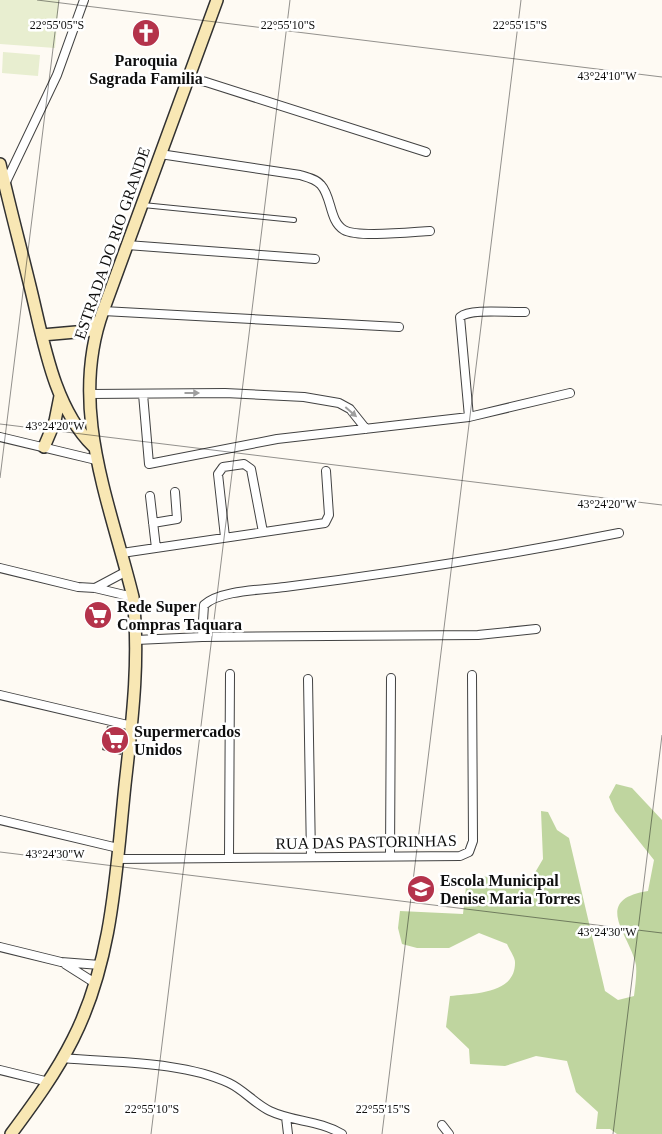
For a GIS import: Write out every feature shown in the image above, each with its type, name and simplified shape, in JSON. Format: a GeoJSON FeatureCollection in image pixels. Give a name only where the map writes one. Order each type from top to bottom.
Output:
{"type":"FeatureCollection","features":[{"type":"Feature","properties":{"kind":"street"},"geometry":{"type":"LineString","coordinates":[[5,184],[57,75],[84,0]]}},
{"type":"Feature","properties":{"kind":"street","name":"ESTRADA DO RIO GRANDE"},"geometry":{"type":"LineString","coordinates":[[101,315],[217,0]]}},
{"type":"Feature","properties":{"kind":"street"},"geometry":{"type":"LineString","coordinates":[[187,78],[206,82],[426,152]]}},
{"type":"Feature","properties":{"kind":"street"},"geometry":{"type":"LineString","coordinates":[[160,154],[300,175],[314,180],[322,185],[338,224],[344,230],[386,234],[430,231]]}},
{"type":"Feature","properties":{"kind":"street"},"geometry":{"type":"LineString","coordinates":[[0,164],[42,335],[60,396],[74,424],[93,446]]}},
{"type":"Feature","properties":{"kind":"street"},"geometry":{"type":"LineString","coordinates":[[127,245],[315,259]]}},
{"type":"Feature","properties":{"kind":"street"},"geometry":{"type":"LineString","coordinates":[[469,417],[460,317],[464,314],[475,313],[524,312]]}},
{"type":"Feature","properties":{"kind":"street"},"geometry":{"type":"LineString","coordinates":[[42,335],[91,335],[101,315],[399,327]]}},
{"type":"Feature","properties":{"kind":"street","name":"ESTRADA DO RIO GRANDE"},"geometry":{"type":"LineString","coordinates":[[11,1134],[49,1082],[63,1058],[74,1038],[95,983],[110,923],[132,726],[136,640],[133,597],[93,446],[89,394],[91,335]]}},
{"type":"Feature","properties":{"kind":"street"},"geometry":{"type":"LineString","coordinates":[[89,394],[225,393],[304,397],[339,403],[350,409],[366,430]]}},
{"type":"Feature","properties":{"kind":"street"},"geometry":{"type":"LineString","coordinates":[[144,394],[149,464],[238,446],[469,417],[570,393]]}},
{"type":"Feature","properties":{"kind":"street"},"geometry":{"type":"LineString","coordinates":[[44,447],[55,421],[60,396]]}},
{"type":"Feature","properties":{"kind":"street"},"geometry":{"type":"LineString","coordinates":[[0,437],[96,460]]}},
{"type":"Feature","properties":{"kind":"street"},"geometry":{"type":"LineString","coordinates":[[225,537],[218,474],[223,467],[244,464],[251,469],[263,532]]}},
{"type":"Feature","properties":{"kind":"street"},"geometry":{"type":"LineString","coordinates":[[122,553],[325,523],[329,515],[326,471]]}},
{"type":"Feature","properties":{"kind":"street"},"geometry":{"type":"LineString","coordinates":[[153,523],[177,519],[175,492]]}},
{"type":"Feature","properties":{"kind":"street"},"geometry":{"type":"LineString","coordinates":[[150,496],[156,548]]}},
{"type":"Feature","properties":{"kind":"street"},"geometry":{"type":"LineString","coordinates":[[202,637],[204,605],[210,600],[224,596],[335,581],[549,547],[619,533]]}},
{"type":"Feature","properties":{"kind":"street"},"geometry":{"type":"LineString","coordinates":[[0,568],[78,587],[95,588],[133,597]]}},
{"type":"Feature","properties":{"kind":"street"},"geometry":{"type":"LineString","coordinates":[[95,588],[127,571]]}},
{"type":"Feature","properties":{"kind":"street"},"geometry":{"type":"LineString","coordinates":[[136,640],[202,637],[478,635],[536,628]]}},
{"type":"Feature","properties":{"kind":"street"},"geometry":{"type":"LineString","coordinates":[[229,858],[230,674]]}},
{"type":"Feature","properties":{"kind":"street","name":"RUA DAS PASTORINHAS"},"geometry":{"type":"LineString","coordinates":[[0,820],[118,853],[229,858],[460,856],[469,852],[474,841],[472,676]]}},
{"type":"Feature","properties":{"kind":"street"},"geometry":{"type":"LineString","coordinates":[[390,856],[391,678]]}},
{"type":"Feature","properties":{"kind":"street"},"geometry":{"type":"LineString","coordinates":[[308,679],[311,857]]}},
{"type":"Feature","properties":{"kind":"street"},"geometry":{"type":"LineString","coordinates":[[0,695],[132,726]]}},
{"type":"Feature","properties":{"kind":"street"},"geometry":{"type":"LineString","coordinates":[[0,947],[61,962],[100,965]]}},
{"type":"Feature","properties":{"kind":"street"},"geometry":{"type":"LineString","coordinates":[[61,962],[95,983]]}},
{"type":"Feature","properties":{"kind":"street"},"geometry":{"type":"LineString","coordinates":[[63,1058],[174,1068],[212,1077],[244,1092],[269,1110],[286,1117],[309,1120],[342,1134]]}},
{"type":"Feature","properties":{"kind":"street"},"geometry":{"type":"LineString","coordinates":[[0,1070],[49,1082]]}},
{"type":"Feature","properties":{"kind":"street"},"geometry":{"type":"LineString","coordinates":[[286,1117],[288,1134]]}},
{"type":"Feature","properties":{"kind":"street"},"geometry":{"type":"LineString","coordinates":[[442,1125],[449,1134]]}},
{"type":"Feature","properties":{"kind":"lane"},"geometry":{"type":"LineString","coordinates":[[141,205],[294,220]]}},
{"type":"Feature","properties":{"kind":"green space"},"geometry":{"type":"Polygon","coordinates":[[[0,0],[59,0],[55,48],[0,44],[0,0]]]}},
{"type":"Feature","properties":{"kind":"green space"},"geometry":{"type":"Polygon","coordinates":[[[3,52],[40,55],[38,76],[2,73],[3,52]]]}},
{"type":"Feature","properties":{"kind":"green space"},"geometry":{"type":"Polygon","coordinates":[[[616,784],[632,788],[662,820],[662,1134],[617,1134],[610,1129],[596,1129],[598,1112],[576,1092],[567,1061],[536,1056],[505,1066],[470,1064],[469,1049],[446,1027],[450,996],[480,993],[501,986],[508,981],[513,973],[515,962],[513,955],[507,944],[479,933],[449,948],[417,948],[402,944],[398,928],[400,911],[463,914],[467,877],[533,876],[543,859],[541,811],[548,812],[557,830],[569,838],[605,991],[618,1000],[634,996],[636,965],[618,920],[617,911],[621,902],[631,896],[648,891],[654,860],[615,811],[609,797],[616,784]]]}},
{"type":"Feature","properties":{"kind":"building","name":"Supermercados Unidos"},"geometry":{"type":"Polygon","coordinates":[[[107,726],[123,730],[121,755],[102,750],[107,726]]]}},
{"type":"Feature","properties":{"kind":"place","name":"Paroquia Sagrada Familia"},"geometry":{"type":"Point","coordinates":[146,33]}},
{"type":"Feature","properties":{"kind":"place","name":"Rede Super Compras Taquara"},"geometry":{"type":"Point","coordinates":[98,615]}},
{"type":"Feature","properties":{"kind":"place","name":"Supermercados Unidos"},"geometry":{"type":"Point","coordinates":[115,740]}},
{"type":"Feature","properties":{"kind":"place","name":"Escola Municipal Denise Maria Torres"},"geometry":{"type":"Point","coordinates":[421,889]}}]}
